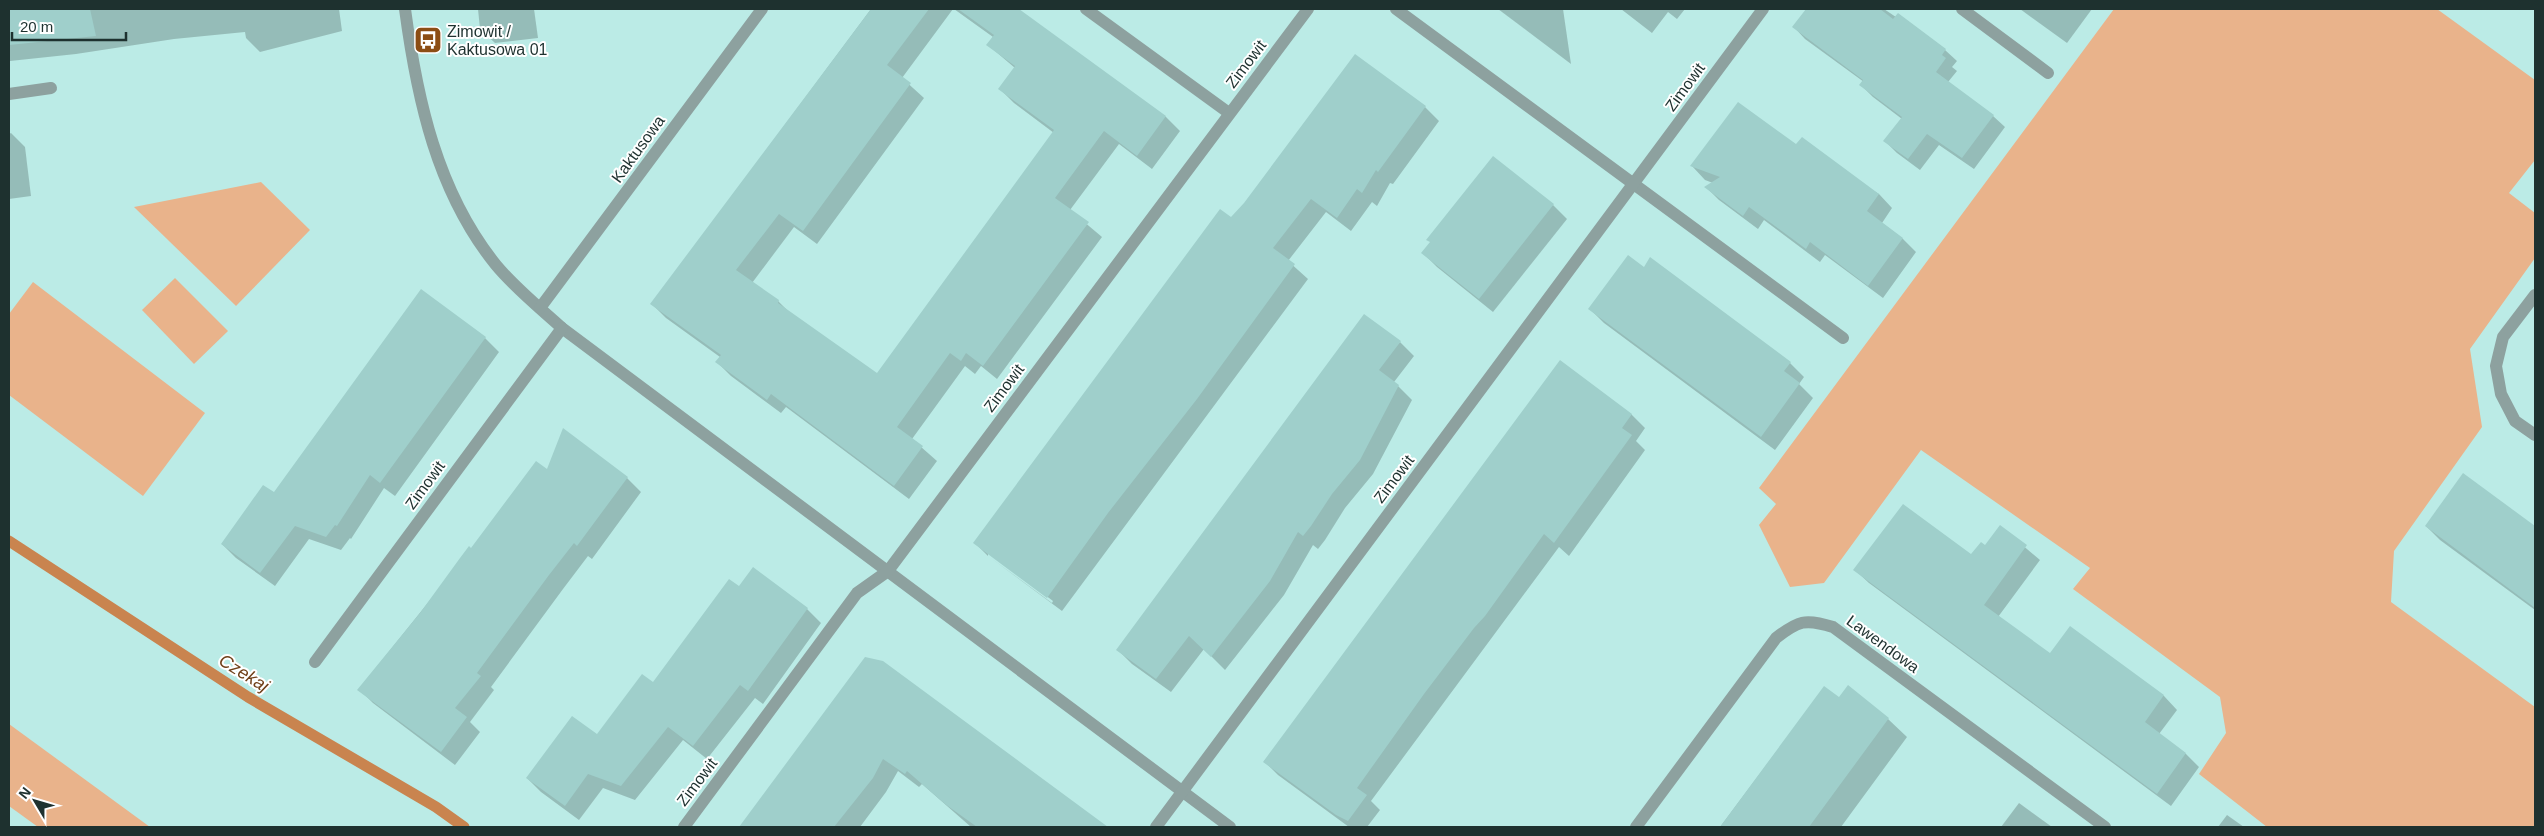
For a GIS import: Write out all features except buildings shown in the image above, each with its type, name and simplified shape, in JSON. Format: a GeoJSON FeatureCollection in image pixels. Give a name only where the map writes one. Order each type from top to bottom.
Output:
{"type":"FeatureCollection","features":[{"type":"Feature","properties":{"kind":"street"},"geometry":{"type":"LineString","coordinates":[[404,9],[427,125],[453,195],[467,222],[496,265],[562,328],[1230,827]]}},
{"type":"Feature","properties":{"kind":"street","name":"Kaktusowa"},"geometry":{"type":"LineString","coordinates":[[540,308],[762,9]]}},
{"type":"Feature","properties":{"kind":"street"},"geometry":{"type":"LineString","coordinates":[[1086,9],[1229,113]]}},
{"type":"Feature","properties":{"kind":"street","name":"Zimowit"},"geometry":{"type":"LineString","coordinates":[[684,827],[857,593],[888,571],[1308,9]]}},
{"type":"Feature","properties":{"kind":"street"},"geometry":{"type":"LineString","coordinates":[[1396,9],[1632,185],[1842,338]]}},
{"type":"Feature","properties":{"kind":"street","name":"Zimowit"},"geometry":{"type":"LineString","coordinates":[[1156,827],[1763,9]]}},
{"type":"Feature","properties":{"kind":"street"},"geometry":{"type":"LineString","coordinates":[[1962,9],[2048,72]]}},
{"type":"Feature","properties":{"kind":"street"},"geometry":{"type":"LineString","coordinates":[[9,94],[51,88]]}},
{"type":"Feature","properties":{"kind":"street"},"geometry":{"type":"LineString","coordinates":[[2535,295],[2503,337],[2496,366],[2501,394],[2515,421],[2535,435]]}},
{"type":"Feature","properties":{"kind":"street","name":"Zimowit"},"geometry":{"type":"LineString","coordinates":[[314,662],[562,328]]}},
{"type":"Feature","properties":{"kind":"street","name":"Lawendowa"},"geometry":{"type":"LineString","coordinates":[[1636,827],[1776,638],[1794,624],[1813,621],[1832,627],[2105,827]]}},
{"type":"Feature","properties":{"kind":"shaded area"},"geometry":{"type":"Polygon","coordinates":[[[2114,9],[2437,9],[2535,80],[2535,160],[2509,193],[2535,213],[2535,258],[2470,349],[2482,427],[2394,551],[2391,602],[2535,707],[2535,827],[2267,827],[2199,774],[2226,733],[2220,697],[2073,589],[2090,568],[1921,450],[1824,583],[1790,587],[1759,525],[1776,504],[1759,488],[2114,9]]]}},
{"type":"Feature","properties":{"kind":"shaded area"},"geometry":{"type":"Polygon","coordinates":[[[261,182],[310,230],[236,306],[134,207],[261,182]]]}},
{"type":"Feature","properties":{"kind":"shaded area"},"geometry":{"type":"Polygon","coordinates":[[[175,278],[228,331],[194,364],[142,310],[175,278]]]}},
{"type":"Feature","properties":{"kind":"shaded area"},"geometry":{"type":"Polygon","coordinates":[[[33,282],[205,413],[143,496],[9,395],[9,314],[33,282]]]}},
{"type":"Feature","properties":{"kind":"shaded area"},"geometry":{"type":"Polygon","coordinates":[[[9,724],[150,827],[38,827],[9,806],[9,724]]]}},
{"type":"Feature","properties":{"kind":"waterway","name":"Czekaj"},"geometry":{"type":"LineString","coordinates":[[9,541],[248,697],[436,807],[464,827]]}},
{"type":"Feature","properties":{"kind":"place","name":"Zimowit / Kaktusowa 01"},"geometry":{"type":"Point","coordinates":[428,40]}}]}
